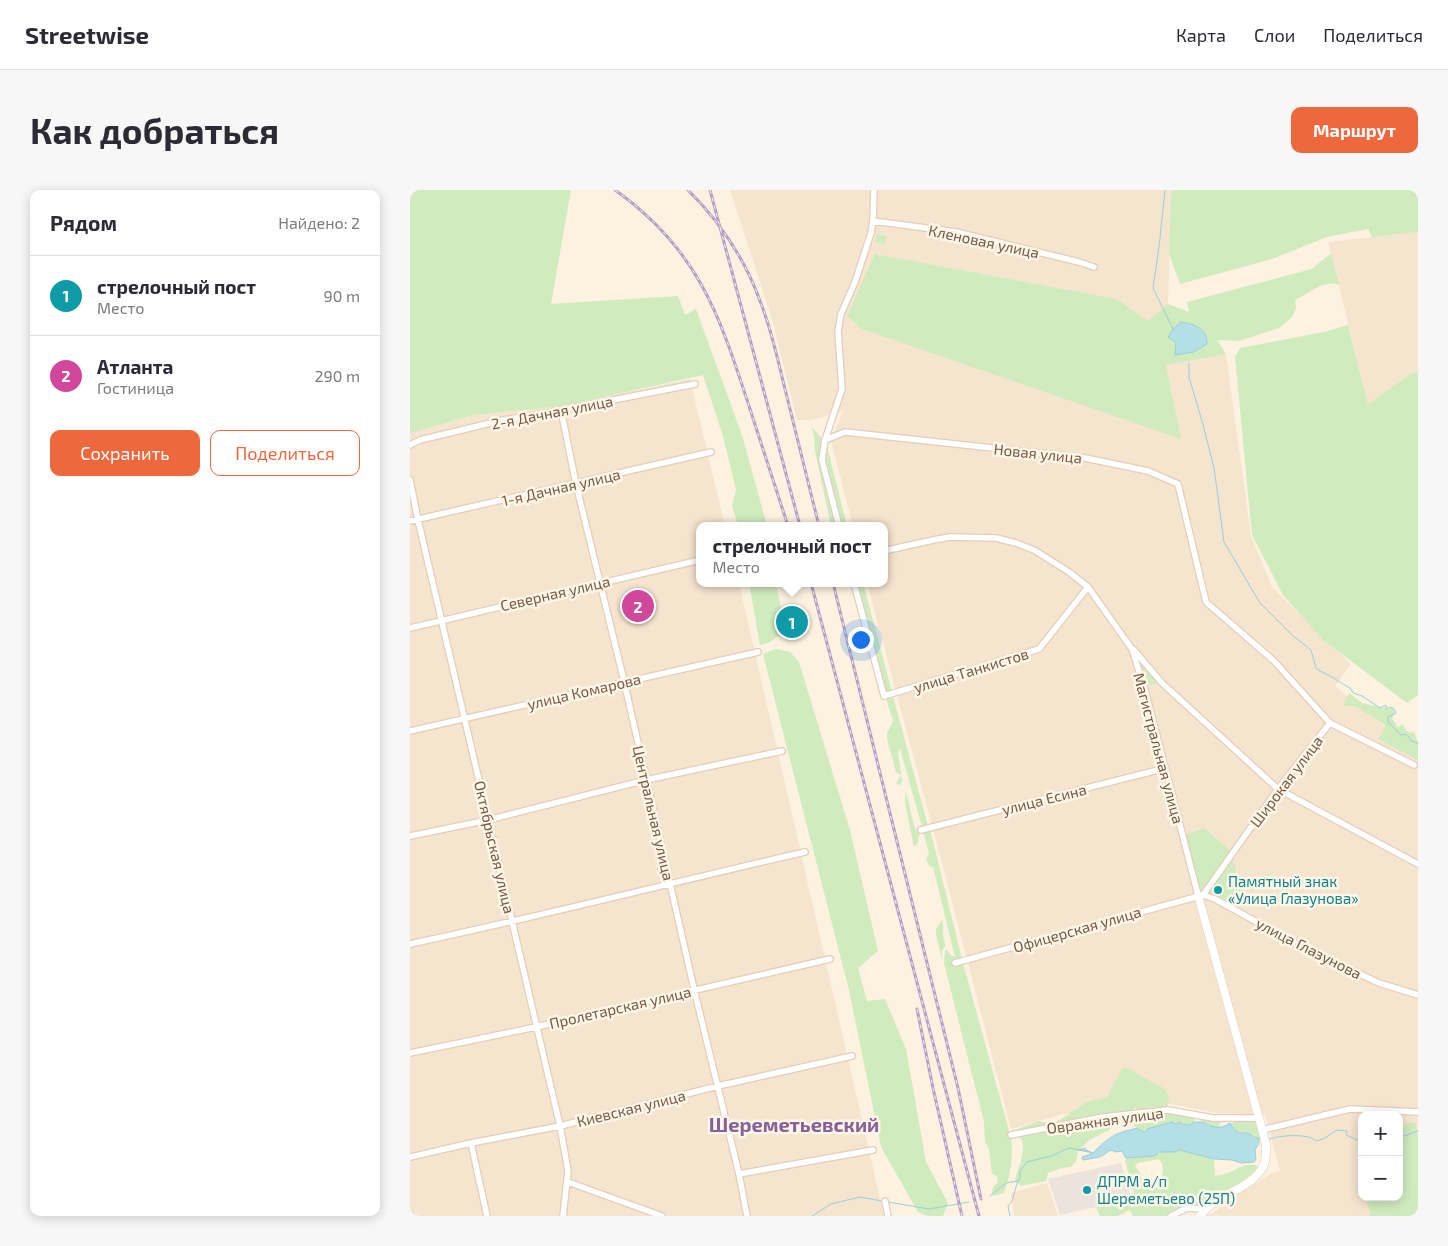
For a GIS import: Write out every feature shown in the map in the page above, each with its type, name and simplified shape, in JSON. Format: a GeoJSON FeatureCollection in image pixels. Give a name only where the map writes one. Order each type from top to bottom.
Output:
{"type":"FeatureCollection","features":[{"type":"Feature","properties":{"kind":"street"},"geometry":{"type":"LineString","coordinates":[[838,522],[822,460],[825,440],[842,389],[838,331],[841,314],[855,282],[873,221],[874,190]]}},
{"type":"Feature","properties":{"kind":"street","name":"Кленовая улица"},"geometry":{"type":"LineString","coordinates":[[873,221],[956,232],[1079,262],[1094,268]]}},
{"type":"Feature","properties":{"kind":"street","name":"2-я Дачная улица"},"geometry":{"type":"LineString","coordinates":[[410,445],[420,440],[503,420],[695,384]]}},
{"type":"Feature","properties":{"kind":"street","name":"Центральная улица"},"geometry":{"type":"LineString","coordinates":[[561,410],[576,484],[601,582],[694,989],[739,1174],[747,1216]]}},
{"type":"Feature","properties":{"kind":"street","name":"Новая улица"},"geometry":{"type":"LineString","coordinates":[[825,440],[845,432],[1085,458],[1148,471],[1178,484],[1194,554]]}},
{"type":"Feature","properties":{"kind":"street","name":"1-я Дачная улица"},"geometry":{"type":"LineString","coordinates":[[410,521],[711,452]]}},
{"type":"Feature","properties":{"kind":"street","name":"Октябрьская улица"},"geometry":{"type":"LineString","coordinates":[[410,480],[560,1126],[568,1171],[563,1216]]}},
{"type":"Feature","properties":{"kind":"street","name":"Магистральная улица"},"geometry":{"type":"LineString","coordinates":[[888,550],[950,538],[996,538],[1034,550],[1069,572],[1088,587],[1132,649],[1201,895],[1266,1144],[1266,1160],[1257,1175],[1205,1209]]}},
{"type":"Feature","properties":{"kind":"street","name":"Широкая улица"},"geometry":{"type":"LineString","coordinates":[[1194,554],[1206,602],[1274,661],[1330,722],[1278,789],[1201,895]]}},
{"type":"Feature","properties":{"kind":"street","name":"Северная улица"},"geometry":{"type":"LineString","coordinates":[[410,628],[696,561]]}},
{"type":"Feature","properties":{"kind":"street","name":"улица Танкистов"},"geometry":{"type":"LineString","coordinates":[[855,587],[884,696],[1039,649],[1088,587]]}},
{"type":"Feature","properties":{"kind":"street"},"geometry":{"type":"LineString","coordinates":[[1132,649],[1162,683],[1278,789],[1418,864]]}},
{"type":"Feature","properties":{"kind":"street","name":"улица Комарова"},"geometry":{"type":"LineString","coordinates":[[410,731],[758,652]]}},
{"type":"Feature","properties":{"kind":"street"},"geometry":{"type":"LineString","coordinates":[[1330,722],[1414,765]]}},
{"type":"Feature","properties":{"kind":"street"},"geometry":{"type":"LineString","coordinates":[[410,836],[488,820],[646,780],[782,752]]}},
{"type":"Feature","properties":{"kind":"street","name":"улица Есина"},"geometry":{"type":"LineString","coordinates":[[921,830],[1166,768]]}},
{"type":"Feature","properties":{"kind":"street"},"geometry":{"type":"LineString","coordinates":[[410,944],[512,922],[806,852]]}},
{"type":"Feature","properties":{"kind":"street","name":"Офицерская улица"},"geometry":{"type":"LineString","coordinates":[[955,963],[1201,895]]}},
{"type":"Feature","properties":{"kind":"street","name":"улица Глазунова"},"geometry":{"type":"LineString","coordinates":[[1201,895],[1215,899],[1306,949],[1371,980],[1418,995]]}},
{"type":"Feature","properties":{"kind":"street","name":"Пролетарская улица"},"geometry":{"type":"LineString","coordinates":[[410,1053],[830,959]]}},
{"type":"Feature","properties":{"kind":"street","name":"Киевская улица"},"geometry":{"type":"LineString","coordinates":[[410,1157],[471,1142],[560,1126],[718,1086],[852,1056]]}},
{"type":"Feature","properties":{"kind":"street"},"geometry":{"type":"LineString","coordinates":[[1262,1130],[1350,1109],[1418,1112]]}},
{"type":"Feature","properties":{"kind":"street","name":"Овражная улица"},"geometry":{"type":"LineString","coordinates":[[1011,1135],[1104,1117],[1160,1110],[1213,1118],[1258,1118]]}},
{"type":"Feature","properties":{"kind":"street"},"geometry":{"type":"LineString","coordinates":[[471,1142],[487,1216]]}},
{"type":"Feature","properties":{"kind":"street"},"geometry":{"type":"LineString","coordinates":[[739,1174],[873,1150]]}},
{"type":"Feature","properties":{"kind":"street"},"geometry":{"type":"LineString","coordinates":[[568,1182],[662,1216]]}},
{"type":"Feature","properties":{"kind":"street"},"geometry":{"type":"LineString","coordinates":[[885,1201],[888,1216]]}},
{"type":"Feature","properties":{"kind":"street"},"geometry":{"type":"LineString","coordinates":[[1171,1216],[1186,1208],[1205,1209]]}},
{"type":"Feature","properties":{"kind":"street"},"geometry":{"type":"LineString","coordinates":[[1200,1216],[1205,1209]]}},
{"type":"Feature","properties":{"kind":"shaded area"},"geometry":{"type":"Polygon","coordinates":[[[730,190],[1174,190],[1171,194],[1168,304],[1148,321],[1117,299],[875,254],[1180,439],[1166,365],[1226,354],[1251,536],[1272,587],[1351,664],[1335,686],[1418,754],[1418,1216],[1194,1216],[1212,1214],[1227,1201],[1270,1174],[1280,1171],[1265,1115],[1218,1113],[1170,1104],[1126,1109],[1098,1109],[1060,1115],[1011,1129],[868,587],[888,587],[888,522],[852,522],[831,441],[843,411],[811,420],[797,420],[772,319],[730,190]]]}},
{"type":"Feature","properties":{"kind":"shaded area"},"geometry":{"type":"Polygon","coordinates":[[[1418,232],[1418,372],[1412,373],[1368,404],[1328,242],[1418,232]]]}},
{"type":"Feature","properties":{"kind":"shaded area"},"geometry":{"type":"Polygon","coordinates":[[[690,379],[724,522],[696,522],[696,587],[740,587],[884,1216],[410,1216],[410,433],[474,415],[560,406],[690,379]]]}},
{"type":"Feature","properties":{"kind":"shaded area"},"geometry":{"type":"Polygon","coordinates":[[[1121,1163],[1132,1199],[1060,1215],[1048,1179],[1121,1163]]]}},
{"type":"Feature","properties":{"kind":"shaded area"},"geometry":{"type":"Polygon","coordinates":[[[1047,1183],[1058,1216],[1014,1216],[1011,1193],[1047,1183]]]}},
{"type":"Feature","properties":{"kind":"green space"},"geometry":{"type":"Polygon","coordinates":[[[410,190],[571,190],[551,304],[678,296],[685,315],[696,309],[742,435],[766,522],[737,522],[732,505],[736,490],[723,436],[703,375],[562,406],[474,415],[410,433],[410,190]]]}},
{"type":"Feature","properties":{"kind":"green space"},"geometry":{"type":"Polygon","coordinates":[[[1174,190],[1418,190],[1418,232],[1372,237],[1368,229],[1327,237],[1272,259],[1180,284],[1169,254],[1171,194],[1174,190]]]}},
{"type":"Feature","properties":{"kind":"green space"},"geometry":{"type":"Polygon","coordinates":[[[877,234],[887,236],[885,244],[875,242],[877,234]]]}},
{"type":"Feature","properties":{"kind":"green space"},"geometry":{"type":"Polygon","coordinates":[[[1331,253],[1339,285],[1328,284],[1322,286],[1295,300],[1296,308],[1292,317],[1279,328],[1239,341],[1217,340],[1226,354],[1166,365],[1181,439],[862,329],[847,316],[875,254],[1117,299],[1148,321],[1168,304],[1189,312],[1187,302],[1312,269],[1331,253]]]}},
{"type":"Feature","properties":{"kind":"green space"},"geometry":{"type":"Polygon","coordinates":[[[1348,325],[1368,404],[1412,373],[1418,372],[1418,695],[1407,703],[1323,640],[1283,595],[1252,535],[1235,357],[1240,348],[1324,332],[1348,325]]]}},
{"type":"Feature","properties":{"kind":"green space"},"geometry":{"type":"Polygon","coordinates":[[[812,427],[823,440],[820,459],[836,522],[830,522],[815,451],[812,427]]]}},
{"type":"Feature","properties":{"kind":"green space"},"geometry":{"type":"Polygon","coordinates":[[[826,444],[846,522],[840,522],[824,460],[826,444]]]}},
{"type":"Feature","properties":{"kind":"green space"},"geometry":{"type":"Polygon","coordinates":[[[750,587],[777,587],[781,609],[776,614],[780,635],[770,642],[760,645],[750,587]]]}},
{"type":"Feature","properties":{"kind":"green space"},"geometry":{"type":"Polygon","coordinates":[[[857,587],[864,587],[892,692],[885,694],[857,587]]]}},
{"type":"Feature","properties":{"kind":"green space"},"geometry":{"type":"Polygon","coordinates":[[[776,649],[790,652],[799,662],[850,830],[878,951],[858,968],[867,1001],[885,999],[906,1049],[926,1162],[948,1203],[943,1216],[928,1216],[918,1212],[881,1147],[849,990],[763,654],[776,649]]]}},
{"type":"Feature","properties":{"kind":"green space"},"geometry":{"type":"Polygon","coordinates":[[[1136,657],[1159,682],[1146,687],[1136,657]]]}},
{"type":"Feature","properties":{"kind":"green space"},"geometry":{"type":"Polygon","coordinates":[[[1349,693],[1362,703],[1388,709],[1392,708],[1395,713],[1392,718],[1398,728],[1402,724],[1407,731],[1414,732],[1418,743],[1418,760],[1378,739],[1385,725],[1355,706],[1343,706],[1349,693]]]}},
{"type":"Feature","properties":{"kind":"green space"},"geometry":{"type":"Polygon","coordinates":[[[893,696],[928,826],[922,827],[900,749],[898,752],[902,781],[900,785],[896,784],[901,775],[896,772],[887,739],[887,733],[893,721],[886,698],[893,696]]]}},
{"type":"Feature","properties":{"kind":"green space"},"geometry":{"type":"Polygon","coordinates":[[[905,792],[914,825],[919,834],[918,843],[914,847],[905,803],[905,792]]]}},
{"type":"Feature","properties":{"kind":"green space"},"geometry":{"type":"Polygon","coordinates":[[[1204,828],[1231,851],[1204,890],[1200,892],[1185,835],[1204,828]]]}},
{"type":"Feature","properties":{"kind":"green space"},"geometry":{"type":"Polygon","coordinates":[[[930,829],[962,959],[1011,1138],[1011,1166],[1004,1193],[993,1196],[993,1188],[998,1182],[997,1176],[992,1174],[989,1149],[985,1142],[984,1122],[944,963],[945,950],[955,957],[933,867],[929,866],[926,859],[929,854],[923,831],[930,829]]]}},
{"type":"Feature","properties":{"kind":"green space"},"geometry":{"type":"Polygon","coordinates":[[[1232,855],[1236,870],[1232,877],[1242,890],[1237,905],[1218,896],[1222,887],[1217,885],[1212,894],[1206,892],[1232,855]]]}},
{"type":"Feature","properties":{"kind":"green space"},"geometry":{"type":"Polygon","coordinates":[[[942,920],[945,945],[942,951],[942,960],[936,929],[942,920]]]}},
{"type":"Feature","properties":{"kind":"green space"},"geometry":{"type":"Polygon","coordinates":[[[1127,1068],[1166,1091],[1169,1099],[1168,1105],[1164,1108],[1148,1108],[1140,1112],[1135,1108],[1109,1130],[1088,1141],[1078,1152],[1076,1161],[1071,1167],[1061,1168],[1048,1173],[1046,1181],[1021,1186],[1015,1181],[1023,1148],[1023,1143],[1017,1129],[1039,1121],[1050,1123],[1060,1120],[1087,1102],[1107,1097],[1122,1069],[1127,1068]]]}},
{"type":"Feature","properties":{"kind":"green space"},"geometry":{"type":"Polygon","coordinates":[[[1167,1111],[1195,1116],[1194,1120],[1196,1122],[1190,1125],[1163,1125],[1147,1129],[1144,1132],[1134,1126],[1136,1121],[1134,1115],[1167,1111]]]}},
{"type":"Feature","properties":{"kind":"green space"},"geometry":{"type":"Polygon","coordinates":[[[1201,1118],[1224,1120],[1219,1125],[1219,1128],[1213,1128],[1210,1124],[1201,1122],[1201,1118]]]}},
{"type":"Feature","properties":{"kind":"green space"},"geometry":{"type":"Polygon","coordinates":[[[1254,1119],[1254,1122],[1259,1123],[1258,1130],[1261,1138],[1259,1139],[1249,1133],[1236,1131],[1230,1123],[1234,1123],[1235,1120],[1254,1119]]]}},
{"type":"Feature","properties":{"kind":"green space"},"geometry":{"type":"Polygon","coordinates":[[[1415,1123],[1418,1135],[1418,1216],[1370,1216],[1370,1210],[1366,1201],[1403,1201],[1404,1125],[1415,1123]]]}},
{"type":"Feature","properties":{"kind":"green space"},"geometry":{"type":"Polygon","coordinates":[[[1180,1150],[1214,1159],[1215,1176],[1226,1174],[1246,1165],[1260,1167],[1248,1179],[1211,1199],[1204,1206],[1186,1206],[1166,1216],[1133,1216],[1130,1210],[1118,1216],[1100,1216],[1096,1207],[1134,1197],[1125,1161],[1126,1158],[1180,1150]],[[1159,1159],[1138,1163],[1135,1166],[1140,1173],[1142,1186],[1153,1185],[1155,1188],[1167,1184],[1165,1176],[1162,1176],[1163,1167],[1159,1159]]]}},
{"type":"Feature","properties":{"kind":"water"},"geometry":{"type":"Polygon","coordinates":[[[1181,322],[1200,328],[1205,334],[1207,344],[1194,352],[1175,355],[1176,342],[1168,337],[1181,322]]]}},
{"type":"Feature","properties":{"kind":"water"},"geometry":{"type":"Polygon","coordinates":[[[1172,1122],[1190,1125],[1198,1122],[1215,1127],[1230,1123],[1237,1132],[1249,1133],[1259,1138],[1259,1143],[1255,1150],[1256,1159],[1254,1162],[1241,1163],[1232,1160],[1214,1159],[1180,1150],[1159,1152],[1154,1156],[1126,1158],[1122,1151],[1116,1152],[1111,1150],[1100,1157],[1083,1160],[1082,1157],[1091,1154],[1090,1152],[1079,1150],[1085,1148],[1093,1153],[1107,1140],[1119,1133],[1137,1128],[1144,1132],[1147,1129],[1172,1122]]]}},
{"type":"Feature","properties":{"kind":"waterway"},"geometry":{"type":"LineString","coordinates":[[1165,190],[1153,288],[1173,329]]}},
{"type":"Feature","properties":{"kind":"waterway"},"geometry":{"type":"LineString","coordinates":[[1189,363],[1189,377],[1214,468],[1224,542],[1260,603],[1292,635],[1311,650],[1316,668],[1351,689],[1353,693],[1362,696],[1380,708],[1386,705],[1386,709],[1390,707],[1394,709],[1396,713],[1388,717],[1388,722],[1401,735],[1405,734],[1411,741],[1418,743]]}},
{"type":"Feature","properties":{"kind":"waterway"},"geometry":{"type":"LineString","coordinates":[[1267,1140],[1293,1136],[1312,1138],[1316,1141],[1337,1130],[1347,1131],[1346,1135],[1358,1140]]}},
{"type":"Feature","properties":{"kind":"waterway"},"geometry":{"type":"LineString","coordinates":[[1403,1135],[1418,1132]]}},
{"type":"Feature","properties":{"kind":"waterway"},"geometry":{"type":"LineString","coordinates":[[990,1196],[1006,1183],[1020,1179],[1020,1171],[1027,1162],[1051,1156],[1069,1148],[1090,1152],[1091,1155]]}},
{"type":"Feature","properties":{"kind":"waterway"},"geometry":{"type":"LineString","coordinates":[[1010,1216],[1008,1206],[1012,1201],[1018,1180]]}},
{"type":"Feature","properties":{"kind":"waterway"},"geometry":{"type":"LineString","coordinates":[[812,1216],[831,1204],[860,1197],[882,1201]]}},
{"type":"Feature","properties":{"kind":"waterway"},"geometry":{"type":"LineString","coordinates":[[888,1202],[929,1209],[969,1202]]}},
{"type":"Feature","properties":{"kind":"railway"},"geometry":{"type":"LineString","coordinates":[[615,190],[643,212],[667,236],[686,260],[702,286],[727,342],[787,522]]}},
{"type":"Feature","properties":{"kind":"railway"},"geometry":{"type":"LineString","coordinates":[[688,190],[730,241],[754,285],[768,323],[818,522]]}},
{"type":"Feature","properties":{"kind":"railway"},"geometry":{"type":"LineString","coordinates":[[710,190],[799,522]]}},
{"type":"Feature","properties":{"kind":"railway"},"geometry":{"type":"LineString","coordinates":[[812,587],[979,1216]]}},
{"type":"Feature","properties":{"kind":"railway"},"geometry":{"type":"LineString","coordinates":[[834,587],[958,1088],[981,1199]]}},
{"type":"Feature","properties":{"kind":"railway"},"geometry":{"type":"LineString","coordinates":[[917,1009],[962,1216]]}},
{"type":"Feature","properties":{"kind":"place","name":"Атланта"},"geometry":{"type":"Point","coordinates":[638,606]}},
{"type":"Feature","properties":{"kind":"place","name":"стрелочный пост"},"geometry":{"type":"Point","coordinates":[792,622]}},
{"type":"Feature","properties":{"kind":"place","name":"Памятный знак «Улица Глазунова»"},"geometry":{"type":"Point","coordinates":[1218,890]}},
{"type":"Feature","properties":{"kind":"place","name":"ДПРМ а/п Шереметьево (25П)"},"geometry":{"type":"Point","coordinates":[1087,1190]}},
{"type":"Feature","properties":{"kind":"district","name":"Шереметьевский"},"geometry":{"type":"Point","coordinates":[794,1124]}}]}
